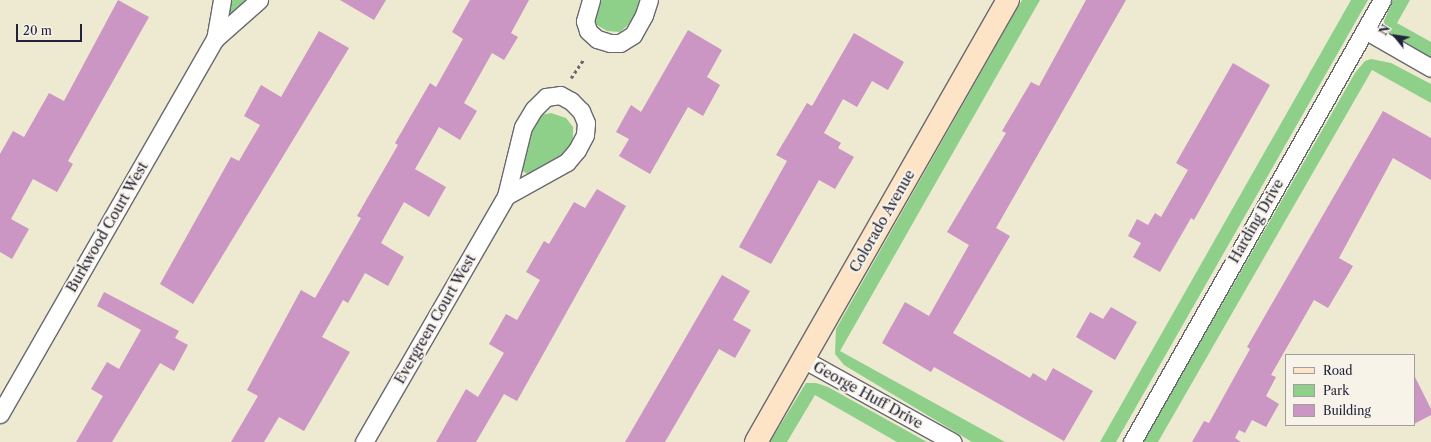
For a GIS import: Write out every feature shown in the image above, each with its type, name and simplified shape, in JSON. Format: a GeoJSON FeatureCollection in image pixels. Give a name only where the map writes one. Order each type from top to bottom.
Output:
{"type":"FeatureCollection","features":[{"type":"Feature","properties":{"kind":"street","name":"Burkwood Court West"},"geometry":{"type":"LineString","coordinates":[[215,39],[222,0]]}},
{"type":"Feature","properties":{"kind":"street","name":"Burkwood Court West"},"geometry":{"type":"LineString","coordinates":[[0,414],[215,39],[259,0]]}},
{"type":"Feature","properties":{"kind":"street"},"geometry":{"type":"LineString","coordinates":[[591,0],[585,21],[588,31],[597,39],[610,43],[620,43],[633,35],[644,15],[649,0]]}},
{"type":"Feature","properties":{"kind":"street","name":"Colorado Avenue"},"geometry":{"type":"LineString","coordinates":[[756,442],[1008,0]]}},
{"type":"Feature","properties":{"kind":"street","name":"Harding Drive"},"geometry":{"type":"LineString","coordinates":[[1132,442],[1382,0]]}},
{"type":"Feature","properties":{"kind":"street"},"geometry":{"type":"LineString","coordinates":[[1366,30],[1431,68]]}},
{"type":"Feature","properties":{"kind":"street","name":"Evergreen Court West"},"geometry":{"type":"LineString","coordinates":[[364,442],[506,196],[523,127],[534,109],[546,97],[560,96],[571,101],[581,111],[586,123],[585,134],[577,150],[560,166],[506,196]]}},
{"type":"Feature","properties":{"kind":"street","name":"George Huff Drive"},"geometry":{"type":"LineString","coordinates":[[803,359],[953,442]]}},
{"type":"Feature","properties":{"kind":"path"},"geometry":{"type":"LineString","coordinates":[[570,81],[571,75],[584,59]]}},
{"type":"Feature","properties":{"kind":"green space"},"geometry":{"type":"Polygon","coordinates":[[[231,0],[248,0],[231,15],[229,9],[231,0]]]}},
{"type":"Feature","properties":{"kind":"green space"},"geometry":{"type":"Polygon","coordinates":[[[597,0],[639,0],[637,12],[628,25],[620,32],[607,31],[597,25],[592,18],[597,0]]]}},
{"type":"Feature","properties":{"kind":"green space"},"geometry":{"type":"Polygon","coordinates":[[[1022,0],[1040,0],[840,351],[1005,442],[972,442],[844,365],[835,354],[836,329],[1022,0]]]}},
{"type":"Feature","properties":{"kind":"green space"},"geometry":{"type":"Polygon","coordinates":[[[1351,0],[1368,0],[1116,442],[1100,442],[1351,0]]]}},
{"type":"Feature","properties":{"kind":"green space"},"geometry":{"type":"Polygon","coordinates":[[[1393,0],[1410,0],[1397,23],[1431,42],[1431,59],[1396,41],[1384,28],[1384,21],[1393,0]]]}},
{"type":"Feature","properties":{"kind":"green space"},"geometry":{"type":"Polygon","coordinates":[[[1371,59],[1391,63],[1431,84],[1431,103],[1372,70],[1158,442],[1143,442],[1355,73],[1365,61],[1371,59]]]}},
{"type":"Feature","properties":{"kind":"green space"},"geometry":{"type":"Polygon","coordinates":[[[551,113],[566,118],[573,127],[573,143],[569,151],[530,175],[520,168],[531,126],[541,115],[551,113]]]}},
{"type":"Feature","properties":{"kind":"green space"},"geometry":{"type":"Polygon","coordinates":[[[806,383],[816,383],[828,387],[927,442],[897,442],[815,395],[787,442],[770,442],[806,383]]]}},
{"type":"Feature","properties":{"kind":"building"},"geometry":{"type":"Polygon","coordinates":[[[118,0],[149,17],[68,161],[73,164],[57,192],[33,179],[11,219],[29,229],[12,259],[0,252],[0,154],[13,131],[24,137],[49,93],[64,101],[118,0]]]}},
{"type":"Feature","properties":{"kind":"building"},"geometry":{"type":"Polygon","coordinates":[[[340,0],[386,0],[374,20],[340,0]]]}},
{"type":"Feature","properties":{"kind":"building"},"geometry":{"type":"Polygon","coordinates":[[[470,0],[529,0],[511,33],[518,37],[504,60],[492,53],[464,103],[477,111],[460,140],[439,127],[415,169],[446,187],[429,217],[404,202],[381,243],[404,257],[388,286],[365,273],[348,303],[343,300],[322,337],[350,352],[304,431],[279,417],[264,442],[231,442],[258,396],[247,390],[301,290],[315,298],[361,218],[357,216],[398,145],[395,143],[430,83],[436,87],[463,39],[452,32],[470,0]]]}},
{"type":"Feature","properties":{"kind":"building"},"geometry":{"type":"Polygon","coordinates":[[[1086,0],[1126,0],[996,228],[1010,236],[953,333],[1030,378],[1033,373],[1046,381],[1053,368],[1093,391],[1064,441],[934,367],[931,372],[882,343],[905,302],[929,316],[969,245],[947,232],[1006,133],[1002,131],[1031,82],[1039,86],[1086,0]]]}},
{"type":"Feature","properties":{"kind":"building"},"geometry":{"type":"Polygon","coordinates":[[[688,30],[722,50],[707,77],[720,85],[703,116],[688,107],[650,174],[619,156],[629,139],[616,132],[631,105],[641,112],[688,30]]]}},
{"type":"Feature","properties":{"kind":"building"},"geometry":{"type":"Polygon","coordinates":[[[319,31],[349,48],[193,304],[160,284],[231,157],[239,161],[260,125],[244,116],[261,85],[281,97],[319,31]]]}},
{"type":"Feature","properties":{"kind":"building"},"geometry":{"type":"Polygon","coordinates":[[[854,33],[904,62],[888,90],[872,81],[857,107],[843,99],[824,133],[841,143],[838,148],[854,157],[835,189],[819,180],[771,264],[739,247],[787,161],[776,155],[807,103],[812,106],[854,33]]]}},
{"type":"Feature","properties":{"kind":"building"},"geometry":{"type":"Polygon","coordinates":[[[1233,63],[1270,85],[1194,220],[1191,218],[1160,272],[1133,257],[1141,243],[1128,236],[1137,219],[1148,225],[1155,213],[1161,217],[1188,170],[1176,163],[1233,63]]]}},
{"type":"Feature","properties":{"kind":"building"},"geometry":{"type":"Polygon","coordinates":[[[1383,111],[1431,138],[1431,180],[1393,158],[1339,258],[1353,266],[1328,308],[1314,300],[1271,375],[1276,377],[1266,396],[1279,404],[1266,427],[1252,420],[1245,433],[1239,430],[1235,438],[1241,442],[1192,442],[1204,421],[1209,423],[1250,349],[1247,347],[1383,111]]]}},
{"type":"Feature","properties":{"kind":"building"},"geometry":{"type":"Polygon","coordinates":[[[597,189],[626,206],[517,401],[504,394],[476,442],[436,442],[466,389],[478,397],[504,353],[489,344],[506,314],[517,320],[540,280],[526,272],[544,241],[549,244],[574,202],[585,208],[597,189]]]}},
{"type":"Feature","properties":{"kind":"building"},"geometry":{"type":"Polygon","coordinates":[[[722,275],[750,291],[733,320],[751,330],[735,358],[719,349],[665,442],[625,442],[722,275]]]}},
{"type":"Feature","properties":{"kind":"building"},"geometry":{"type":"Polygon","coordinates":[[[104,292],[179,331],[175,338],[188,345],[174,371],[160,363],[112,442],[76,442],[103,396],[91,389],[107,362],[119,369],[141,330],[97,306],[104,292]]]}},
{"type":"Feature","properties":{"kind":"building"},"geometry":{"type":"Polygon","coordinates":[[[1111,307],[1137,322],[1115,360],[1076,337],[1090,312],[1103,319],[1111,307]]]}},
{"type":"Feature","properties":{"kind":"building"},"geometry":{"type":"Polygon","coordinates":[[[1415,377],[1431,409],[1431,415],[1415,423],[1415,377]]]}}]}
